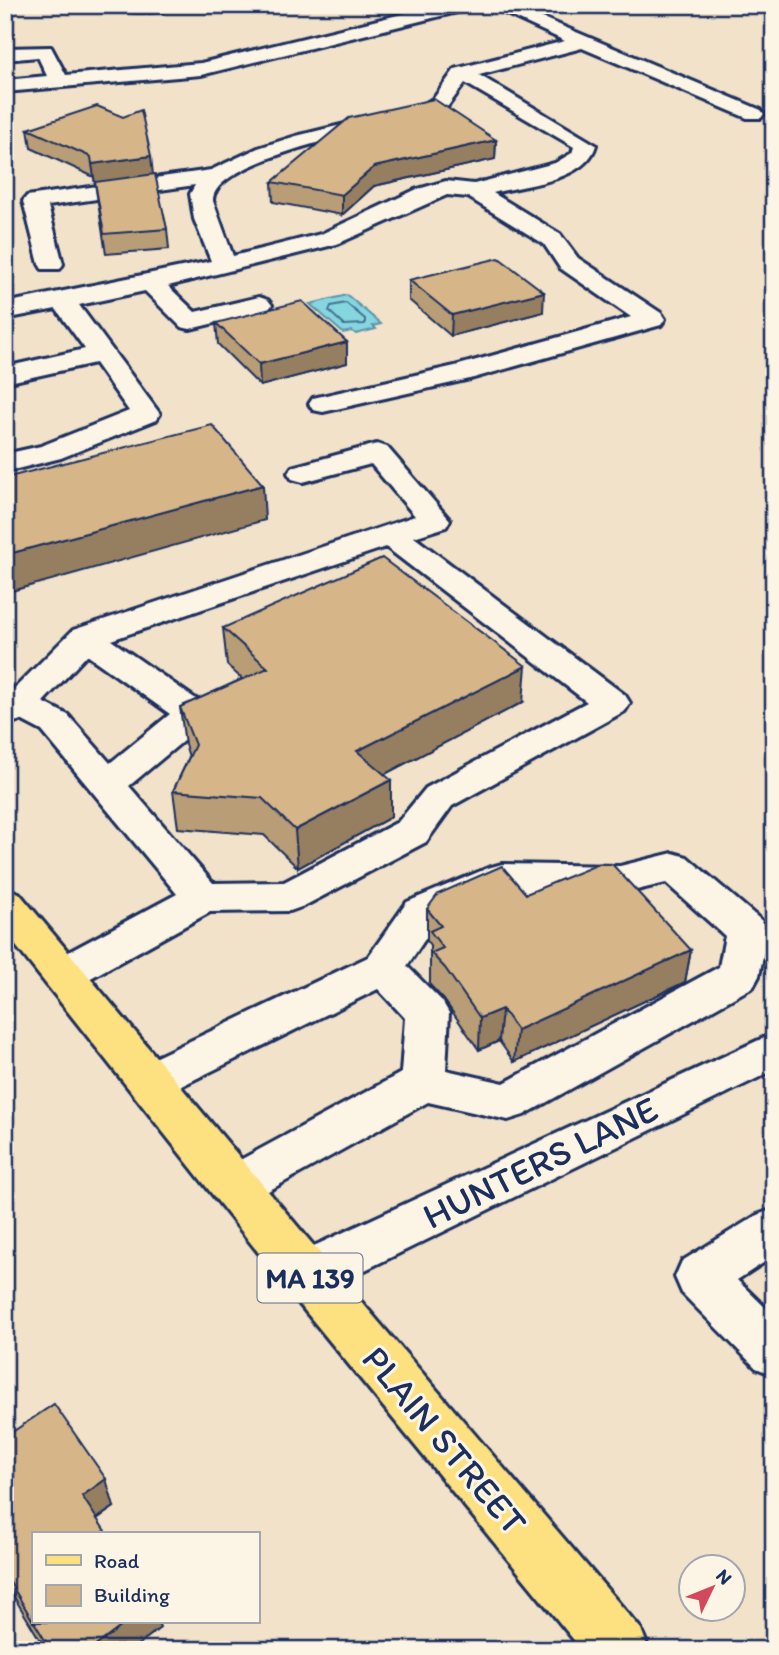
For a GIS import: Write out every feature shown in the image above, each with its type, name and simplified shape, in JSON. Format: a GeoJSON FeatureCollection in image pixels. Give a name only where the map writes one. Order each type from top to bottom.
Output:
{"type":"FeatureCollection","features":[{"type":"Feature","properties":{"kind":"main road","name":"PLAIN STREET"},"geometry":{"type":"LineString","coordinates":[[5,903],[306,1274],[620,1650]]}},
{"type":"Feature","properties":{"kind":"street"},"geometry":{"type":"LineString","coordinates":[[119,5],[169,5]]}},
{"type":"Feature","properties":{"kind":"street"},"geometry":{"type":"LineString","coordinates":[[5,86],[213,67],[463,5]]}},
{"type":"Feature","properties":{"kind":"street"},"geometry":{"type":"LineString","coordinates":[[496,5],[754,114]]}},
{"type":"Feature","properties":{"kind":"street"},"geometry":{"type":"LineString","coordinates":[[225,265],[200,196],[205,183],[213,176],[253,156],[288,144],[430,110],[441,102],[462,73],[585,41]]}},
{"type":"Feature","properties":{"kind":"street"},"geometry":{"type":"LineString","coordinates":[[5,54],[44,51],[60,82]]}},
{"type":"Feature","properties":{"kind":"street"},"geometry":{"type":"LineString","coordinates":[[5,311],[151,283],[329,239],[423,195],[446,188],[474,191],[563,168],[582,156],[585,145],[462,73]]}},
{"type":"Feature","properties":{"kind":"street"},"geometry":{"type":"LineString","coordinates":[[51,264],[35,201],[213,176]]}},
{"type":"Feature","properties":{"kind":"street"},"geometry":{"type":"LineString","coordinates":[[323,404],[460,373],[652,319],[569,263],[552,239],[474,191]]}},
{"type":"Feature","properties":{"kind":"street"},"geometry":{"type":"LineString","coordinates":[[151,283],[190,321],[259,305]]}},
{"type":"Feature","properties":{"kind":"street"},"geometry":{"type":"LineString","coordinates":[[5,463],[51,452],[146,414],[63,301]]}},
{"type":"Feature","properties":{"kind":"street"},"geometry":{"type":"LineString","coordinates":[[5,375],[101,353]]}},
{"type":"Feature","properties":{"kind":"street"},"geometry":{"type":"LineString","coordinates":[[203,898],[55,723],[13,710],[85,637],[435,520],[377,453],[303,473]]}},
{"type":"Feature","properties":{"kind":"street"},"geometry":{"type":"LineString","coordinates":[[63,974],[203,898],[290,896],[412,832],[439,797],[612,703],[391,535]]}},
{"type":"Feature","properties":{"kind":"street"},"geometry":{"type":"LineString","coordinates":[[85,637],[193,714],[107,785]]}},
{"type":"Feature","properties":{"kind":"street"},"geometry":{"type":"LineString","coordinates":[[149,1081],[383,968],[421,913],[502,878],[620,880],[673,867],[747,932],[738,976],[508,1102],[423,1083],[235,1186]]}},
{"type":"Feature","properties":{"kind":"street"},"geometry":{"type":"LineString","coordinates":[[383,968],[427,1013],[423,1083]]}},
{"type":"Feature","properties":{"kind":"street","name":"HUNTERS LANE"},"geometry":{"type":"LineString","coordinates":[[306,1274],[774,1050]]}},
{"type":"Feature","properties":{"kind":"street"},"geometry":{"type":"LineString","coordinates":[[774,1230],[700,1277],[774,1351]]}},
{"type":"Feature","properties":{"kind":"water"},"geometry":{"type":"Polygon","coordinates":[[[347,295],[381,324],[373,326],[376,329],[356,334],[352,331],[343,333],[310,304],[347,295]]]}},
{"type":"Feature","properties":{"kind":"building"},"geometry":{"type":"Polygon","coordinates":[[[434,99],[496,140],[374,167],[342,195],[272,182],[349,118],[434,99]]]}},
{"type":"Feature","properties":{"kind":"building"},"geometry":{"type":"Polygon","coordinates":[[[97,106],[123,117],[141,110],[151,156],[92,164],[91,157],[28,129],[97,106]]]}},
{"type":"Feature","properties":{"kind":"building"},"geometry":{"type":"Polygon","coordinates":[[[155,174],[167,229],[104,234],[95,182],[155,174]]]}},
{"type":"Feature","properties":{"kind":"building"},"geometry":{"type":"Polygon","coordinates":[[[499,258],[544,292],[452,315],[409,280],[499,258]]]}},
{"type":"Feature","properties":{"kind":"building"},"geometry":{"type":"Polygon","coordinates":[[[302,301],[347,342],[259,364],[216,323],[302,301]]]}},
{"type":"Feature","properties":{"kind":"building"},"geometry":{"type":"Polygon","coordinates":[[[212,425],[263,485],[5,555],[5,478],[212,425]]]}},
{"type":"Feature","properties":{"kind":"building"},"geometry":{"type":"Polygon","coordinates":[[[382,558],[526,666],[357,751],[391,780],[295,830],[262,798],[173,791],[195,745],[180,707],[268,668],[223,628],[382,558]]]}},
{"type":"Feature","properties":{"kind":"building"},"geometry":{"type":"Polygon","coordinates":[[[599,864],[612,864],[691,950],[517,1030],[502,1009],[480,1018],[445,968],[431,953],[443,948],[430,931],[441,926],[427,909],[438,894],[502,866],[526,894],[599,864]]]}},
{"type":"Feature","properties":{"kind":"building"},"geometry":{"type":"Polygon","coordinates":[[[54,1404],[106,1479],[82,1496],[106,1532],[32,1532],[32,1619],[5,1574],[5,1437],[54,1404]]]}},
{"type":"Feature","properties":{"kind":"building"},"geometry":{"type":"Polygon","coordinates":[[[35,1624],[124,1624],[90,1650],[51,1650],[35,1624]]]}}]}
